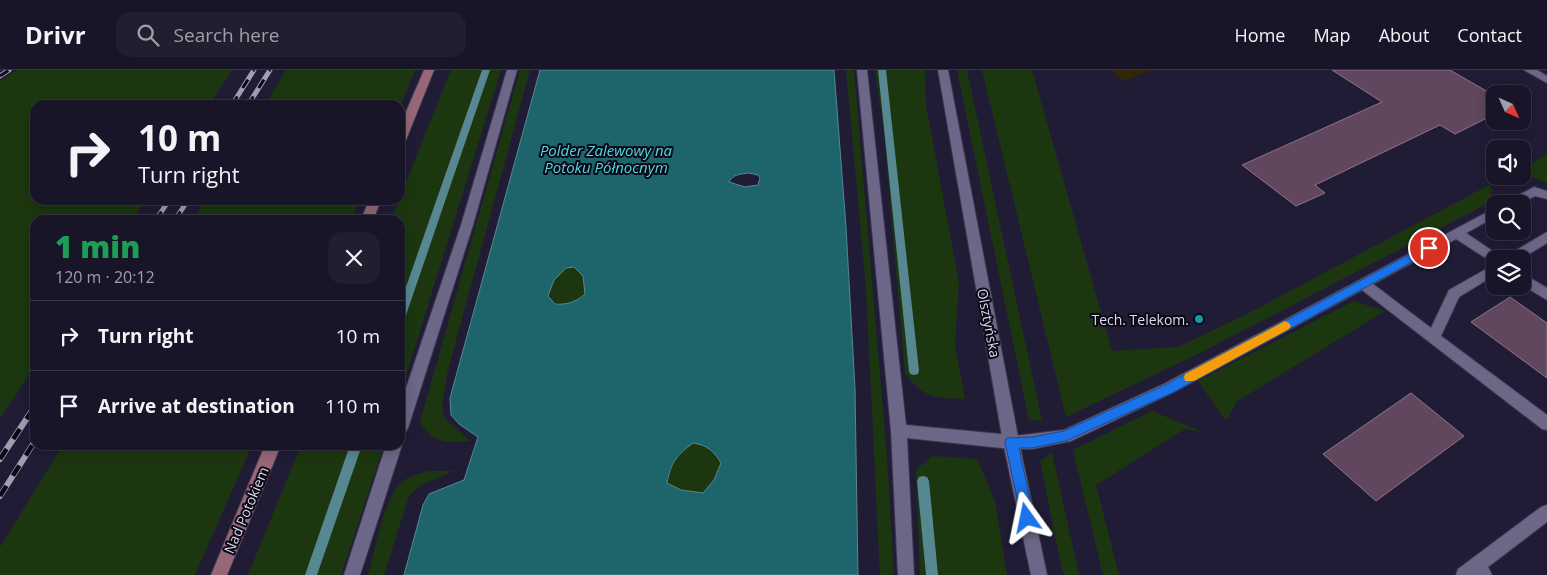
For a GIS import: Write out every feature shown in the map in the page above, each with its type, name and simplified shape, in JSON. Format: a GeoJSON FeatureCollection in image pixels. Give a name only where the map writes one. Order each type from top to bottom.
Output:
{"type":"FeatureCollection","features":[{"type":"Feature","properties":{"kind":"main road"},"geometry":{"type":"LineString","coordinates":[[405,128],[429,70]]}},
{"type":"Feature","properties":{"kind":"main road","name":"Nad Potokiem"},"geometry":{"type":"LineString","coordinates":[[219,575],[271,450]]}},
{"type":"Feature","properties":{"kind":"street"},"geometry":{"type":"LineString","coordinates":[[405,413],[467,225],[512,70]]}},
{"type":"Feature","properties":{"kind":"street"},"geometry":{"type":"LineString","coordinates":[[862,70],[899,430],[906,575]]}},
{"type":"Feature","properties":{"kind":"street","name":"Olsztyńska"},"geometry":{"type":"LineString","coordinates":[[943,70],[1011,442],[1039,575]]}},
{"type":"Feature","properties":{"kind":"street"},"geometry":{"type":"LineString","coordinates":[[1529,70],[1547,80]]}},
{"type":"Feature","properties":{"kind":"street"},"geometry":{"type":"LineString","coordinates":[[1527,195],[1534,191],[1547,196]]}},
{"type":"Feature","properties":{"kind":"street"},"geometry":{"type":"LineString","coordinates":[[899,430],[1011,442],[1032,442],[1066,436],[1170,388],[1486,217]]}},
{"type":"Feature","properties":{"kind":"street"},"geometry":{"type":"LineString","coordinates":[[1457,233],[1486,253]]}},
{"type":"Feature","properties":{"kind":"street"},"geometry":{"type":"LineString","coordinates":[[1434,338],[1454,294],[1486,274]]}},
{"type":"Feature","properties":{"kind":"street"},"geometry":{"type":"LineString","coordinates":[[1363,284],[1547,424]]}},
{"type":"Feature","properties":{"kind":"street"},"geometry":{"type":"LineString","coordinates":[[1531,284],[1547,295]]}},
{"type":"Feature","properties":{"kind":"street"},"geometry":{"type":"LineString","coordinates":[[352,575],[392,450]]}},
{"type":"Feature","properties":{"kind":"street"},"geometry":{"type":"LineString","coordinates":[[1474,572],[1547,512]]}},
{"type":"Feature","properties":{"kind":"lane"},"geometry":{"type":"LineString","coordinates":[[1526,250],[1547,237]]}},
{"type":"Feature","properties":{"kind":"shaded area"},"geometry":{"type":"Polygon","coordinates":[[[17,70],[232,70],[212,100],[30,100],[30,205],[142,205],[136,215],[30,215],[30,373],[0,418],[0,81],[17,70]]]}},
{"type":"Feature","properties":{"kind":"shaded area"},"geometry":{"type":"Polygon","coordinates":[[[286,70],[415,70],[403,100],[268,100],[286,70]]]}},
{"type":"Feature","properties":{"kind":"shaded area"},"geometry":{"type":"Polygon","coordinates":[[[451,70],[501,70],[405,379],[405,215],[393,215],[397,205],[405,205],[405,185],[451,70]]]}},
{"type":"Feature","properties":{"kind":"shaded area"},"geometry":{"type":"Polygon","coordinates":[[[520,70],[530,70],[448,370],[442,405],[444,417],[470,441],[448,442],[430,435],[420,422],[520,70]]]}},
{"type":"Feature","properties":{"kind":"shaded area"},"geometry":{"type":"Polygon","coordinates":[[[846,70],[854,70],[887,458],[894,575],[880,575],[866,289],[846,70]]]}},
{"type":"Feature","properties":{"kind":"shaded area"},"geometry":{"type":"Polygon","coordinates":[[[875,70],[925,70],[926,105],[959,283],[955,345],[965,399],[930,395],[918,388],[905,373],[884,131],[875,70]]]}},
{"type":"Feature","properties":{"kind":"shaded area"},"geometry":{"type":"Polygon","coordinates":[[[957,70],[967,70],[1042,421],[1029,420],[957,70]]]}},
{"type":"Feature","properties":{"kind":"shaded area"},"geometry":{"type":"Polygon","coordinates":[[[982,70],[1032,70],[1112,351],[1178,347],[1247,314],[1489,185],[1493,190],[1490,195],[1486,195],[1485,205],[1200,353],[1066,417],[982,70]]]}},
{"type":"Feature","properties":{"kind":"shaded area"},"geometry":{"type":"Polygon","coordinates":[[[1547,154],[1547,183],[1531,177],[1531,165],[1547,154]]]}},
{"type":"Feature","properties":{"kind":"shaded area"},"geometry":{"type":"Polygon","coordinates":[[[203,205],[358,205],[353,215],[196,215],[203,205]]]}},
{"type":"Feature","properties":{"kind":"shaded area"},"geometry":{"type":"Polygon","coordinates":[[[574,267],[583,276],[585,294],[571,303],[562,304],[553,301],[548,297],[554,280],[566,268],[574,267]]]}},
{"type":"Feature","properties":{"kind":"shaded area"},"geometry":{"type":"Polygon","coordinates":[[[1354,301],[1385,311],[1236,402],[1229,417],[1225,420],[1198,381],[1354,301]]]}},
{"type":"Feature","properties":{"kind":"shaded area"},"geometry":{"type":"Polygon","coordinates":[[[1152,411],[1203,432],[1185,429],[1096,485],[1119,575],[1103,575],[1073,450],[1152,411]]]}},
{"type":"Feature","properties":{"kind":"shaded area"},"geometry":{"type":"Polygon","coordinates":[[[693,443],[710,449],[721,463],[714,480],[703,493],[681,490],[667,483],[675,460],[693,443]]]}},
{"type":"Feature","properties":{"kind":"shaded area"},"geometry":{"type":"Polygon","coordinates":[[[60,450],[250,450],[195,575],[0,575],[0,547],[60,450]]]}},
{"type":"Feature","properties":{"kind":"shaded area"},"geometry":{"type":"Polygon","coordinates":[[[299,450],[382,450],[341,575],[248,575],[299,450]]]}},
{"type":"Feature","properties":{"kind":"shaded area"},"geometry":{"type":"Polygon","coordinates":[[[1052,453],[1079,575],[1065,575],[1062,571],[1040,461],[1052,453]]]}},
{"type":"Feature","properties":{"kind":"shaded area"},"geometry":{"type":"Polygon","coordinates":[[[932,456],[977,459],[995,501],[1007,575],[920,575],[916,470],[932,456]]]}},
{"type":"Feature","properties":{"kind":"shaded area"},"geometry":{"type":"Polygon","coordinates":[[[428,471],[454,471],[421,485],[409,496],[384,575],[368,575],[385,511],[396,488],[406,479],[428,471]]]}},
{"type":"Feature","properties":{"kind":"sand"},"geometry":{"type":"Polygon","coordinates":[[[1110,70],[1152,70],[1124,81],[1110,70]]]}},
{"type":"Feature","properties":{"kind":"water","name":"Polder Zalewowy na Potoku Północnym"},"geometry":{"type":"Polygon","coordinates":[[[540,70],[834,70],[846,227],[855,389],[858,575],[404,575],[423,505],[429,494],[464,480],[478,437],[459,424],[451,415],[450,398],[540,70]],[[749,173],[735,176],[729,182],[745,187],[758,185],[760,178],[758,175],[749,173]],[[574,267],[566,268],[554,280],[548,296],[555,304],[571,302],[585,294],[583,276],[574,267]],[[693,443],[678,456],[670,470],[667,483],[681,490],[703,493],[714,480],[721,463],[716,455],[706,447],[693,443]]]}},
{"type":"Feature","properties":{"kind":"building"},"geometry":{"type":"Polygon","coordinates":[[[1332,70],[1450,70],[1486,91],[1486,118],[1455,134],[1440,125],[1315,185],[1325,193],[1296,206],[1242,165],[1382,102],[1332,70]]]}},
{"type":"Feature","properties":{"kind":"building"},"geometry":{"type":"Polygon","coordinates":[[[1510,297],[1547,323],[1547,378],[1471,322],[1510,297]]]}},
{"type":"Feature","properties":{"kind":"building"},"geometry":{"type":"Polygon","coordinates":[[[1411,393],[1464,436],[1376,501],[1323,454],[1411,393]]]}},
{"type":"Feature","properties":{"kind":"waterway"},"geometry":{"type":"LineString","coordinates":[[405,304],[486,70]]}},
{"type":"Feature","properties":{"kind":"waterway"},"geometry":{"type":"LineString","coordinates":[[882,70],[914,371]]}},
{"type":"Feature","properties":{"kind":"waterway"},"geometry":{"type":"LineString","coordinates":[[311,575],[354,450]]}},
{"type":"Feature","properties":{"kind":"waterway"},"geometry":{"type":"LineString","coordinates":[[923,481],[932,575]]}},
{"type":"Feature","properties":{"kind":"railway"},"geometry":{"type":"LineString","coordinates":[[0,76],[9,70]]}},
{"type":"Feature","properties":{"kind":"railway"},"geometry":{"type":"LineString","coordinates":[[235,100],[254,70]]}},
{"type":"Feature","properties":{"kind":"railway"},"geometry":{"type":"LineString","coordinates":[[251,100],[270,70]]}},
{"type":"Feature","properties":{"kind":"railway"},"geometry":{"type":"LineString","coordinates":[[159,215],[166,205]]}},
{"type":"Feature","properties":{"kind":"railway"},"geometry":{"type":"LineString","coordinates":[[178,215],[185,205]]}},
{"type":"Feature","properties":{"kind":"railway"},"geometry":{"type":"LineString","coordinates":[[0,459],[30,414]]}},
{"type":"Feature","properties":{"kind":"railway"},"geometry":{"type":"LineString","coordinates":[[0,496],[30,449]]}},
{"type":"Feature","properties":{"kind":"slow traffic"},"geometry":{"type":"LineString","coordinates":[[1190,377],[1285,326]]}},
{"type":"Feature","properties":{"kind":"place","name":"Tech. Telekom."},"geometry":{"type":"Point","coordinates":[1199,319]}},
{"type":"Feature","properties":{"kind":"route"},"geometry":{"type":"LineString","coordinates":[[1027,518],[1011,442],[1052,440],[1066,436],[1170,388],[1429,248]]}}]}
